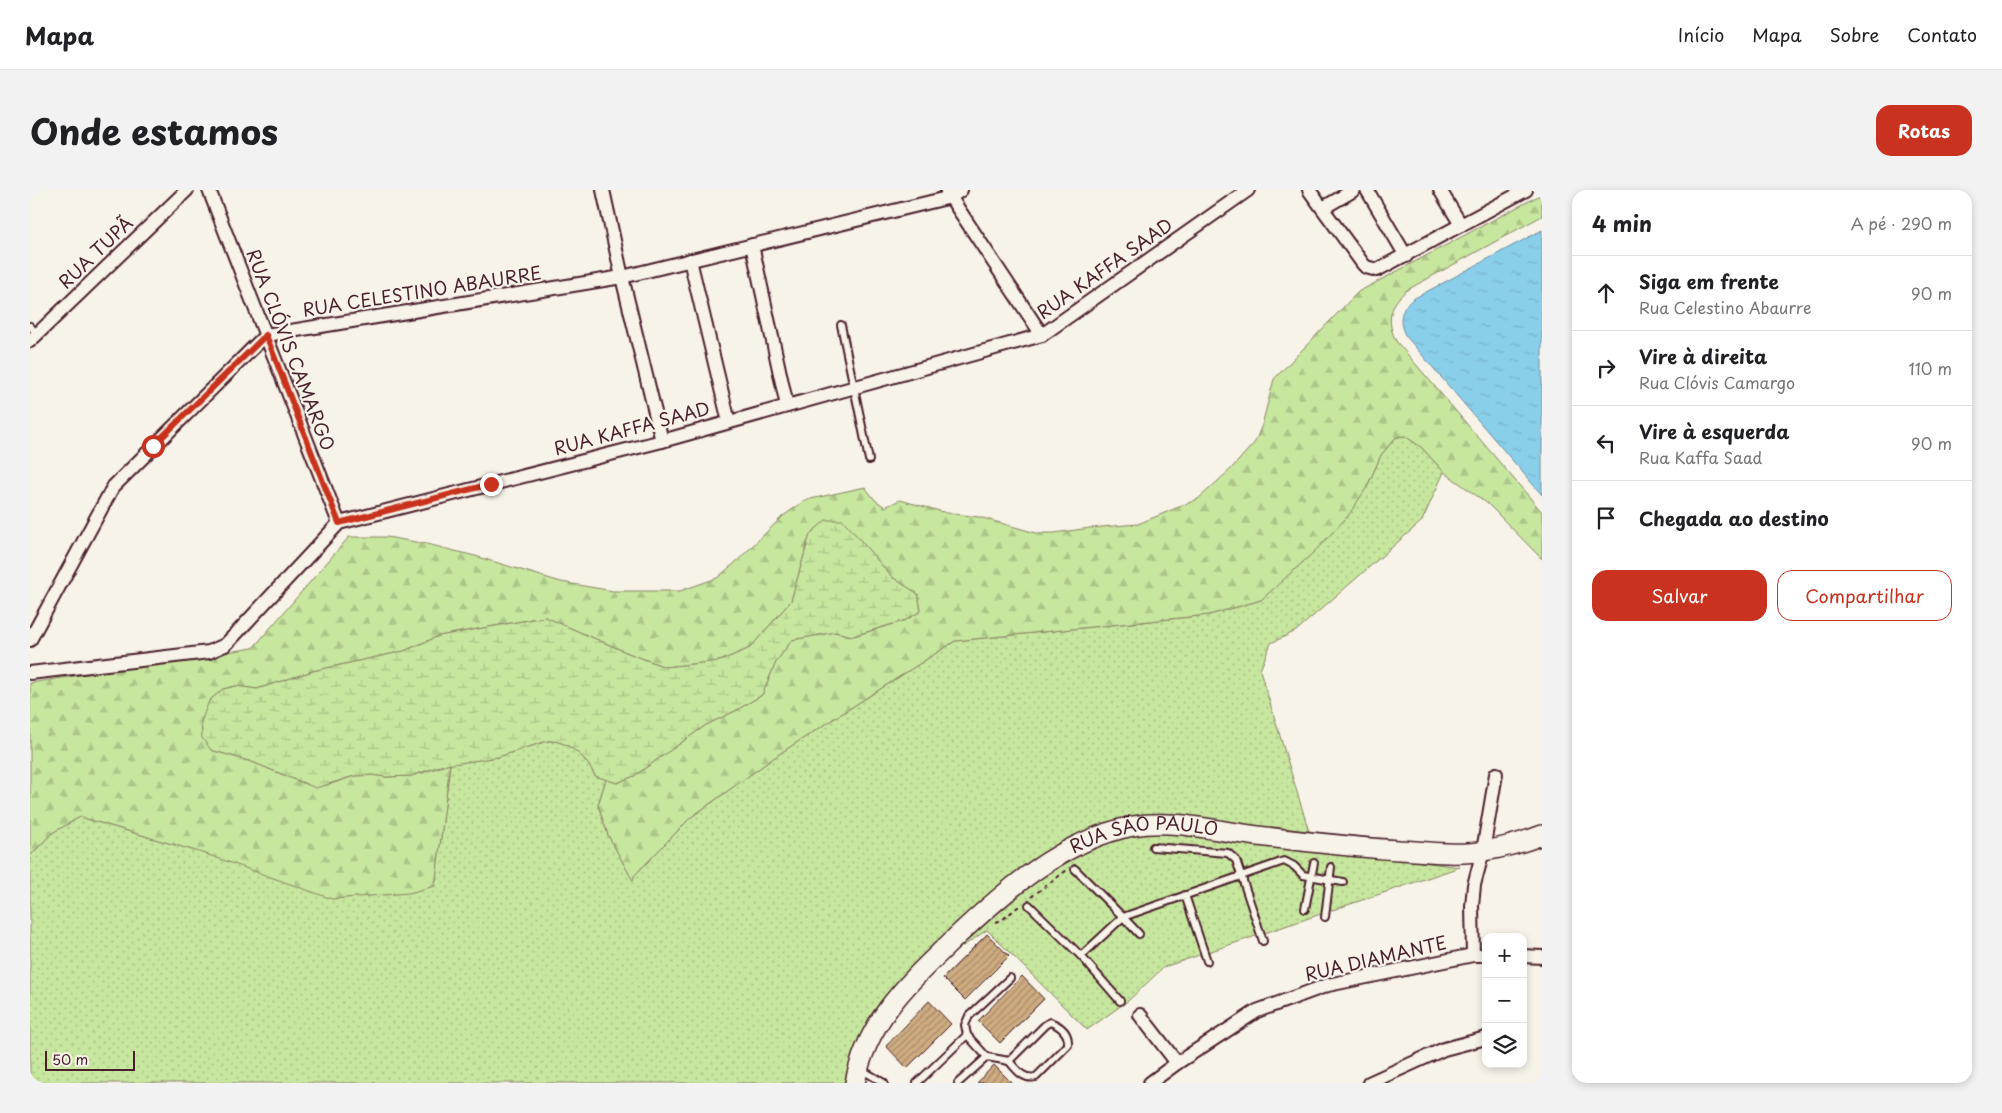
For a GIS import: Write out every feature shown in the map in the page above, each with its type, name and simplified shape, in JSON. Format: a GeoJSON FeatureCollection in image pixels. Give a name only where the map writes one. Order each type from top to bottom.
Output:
{"type":"FeatureCollection","features":[{"type":"Feature","properties":{"kind":"street","name":"RUA TUPÃ"},"geometry":{"type":"LineString","coordinates":[[32,334],[187,190]]}},
{"type":"Feature","properties":{"kind":"street","name":"RUA CLÓVIS CAMARGO"},"geometry":{"type":"LineString","coordinates":[[209,190],[339,523]]}},
{"type":"Feature","properties":{"kind":"street"},"geometry":{"type":"LineString","coordinates":[[603,190],[662,440]]}},
{"type":"Feature","properties":{"kind":"street","name":"RUA KAFFA SAAD"},"geometry":{"type":"LineString","coordinates":[[339,523],[662,440],[1042,335],[1248,190]]}},
{"type":"Feature","properties":{"kind":"street"},"geometry":{"type":"LineString","coordinates":[[1309,190],[1363,264],[1366,267],[1377,270],[1406,256],[1518,192]]}},
{"type":"Feature","properties":{"kind":"street"},"geometry":{"type":"LineString","coordinates":[[1323,208],[1354,190]]}},
{"type":"Feature","properties":{"kind":"street"},"geometry":{"type":"LineString","coordinates":[[1367,190],[1406,256]]}},
{"type":"Feature","properties":{"kind":"street"},"geometry":{"type":"LineString","coordinates":[[1440,190],[1461,225]]}},
{"type":"Feature","properties":{"kind":"street","name":"RUA CELESTINO ABAURRE"},"geometry":{"type":"LineString","coordinates":[[266,335],[622,276],[752,245],[953,192]]}},
{"type":"Feature","properties":{"kind":"street"},"geometry":{"type":"LineString","coordinates":[[953,192],[1042,335]]}},
{"type":"Feature","properties":{"kind":"street"},"geometry":{"type":"LineString","coordinates":[[752,245],[787,406]]}},
{"type":"Feature","properties":{"kind":"street"},"geometry":{"type":"LineString","coordinates":[[690,260],[729,422]]}},
{"type":"Feature","properties":{"kind":"street"},"geometry":{"type":"LineString","coordinates":[[30,640],[113,487],[266,335]]}},
{"type":"Feature","properties":{"kind":"street"},"geometry":{"type":"LineString","coordinates":[[30,673],[209,652],[217,649],[232,638],[339,523]]}},
{"type":"Feature","properties":{"kind":"street"},"geometry":{"type":"LineString","coordinates":[[1473,954],[1474,885],[1483,851],[1496,774]]}},
{"type":"Feature","properties":{"kind":"street","name":"RUA SÃO PAULO"},"geometry":{"type":"LineString","coordinates":[[857,1076],[868,1041],[882,1015],[917,975],[979,916],[1041,865],[1073,846],[1104,834],[1134,826],[1166,824],[1349,847],[1439,852],[1483,851],[1542,835]]}},
{"type":"Feature","properties":{"kind":"street","name":"RUA DIAMANTE"},"geometry":{"type":"LineString","coordinates":[[1150,1083],[1177,1063],[1257,1011],[1278,1002],[1328,985],[1473,954],[1482,955]]}},
{"type":"Feature","properties":{"kind":"street"},"geometry":{"type":"LineString","coordinates":[[1527,956],[1542,957]]}},
{"type":"Feature","properties":{"kind":"street"},"geometry":{"type":"LineString","coordinates":[[1140,1015],[1177,1063]]}},
{"type":"Feature","properties":{"kind":"street"},"geometry":{"type":"LineString","coordinates":[[1369,1083],[1444,1050],[1482,1039]]}},
{"type":"Feature","properties":{"kind":"lane"},"geometry":{"type":"LineString","coordinates":[[841,325],[869,460]]}},
{"type":"Feature","properties":{"kind":"lane"},"geometry":{"type":"LineString","coordinates":[[1153,847],[1228,853],[1236,860],[1263,941]]}},
{"type":"Feature","properties":{"kind":"lane"},"geometry":{"type":"LineString","coordinates":[[1081,956],[1123,917],[1284,860],[1303,875],[1343,882]]}},
{"type":"Feature","properties":{"kind":"lane"},"geometry":{"type":"LineString","coordinates":[[1306,909],[1314,864]]}},
{"type":"Feature","properties":{"kind":"lane"},"geometry":{"type":"LineString","coordinates":[[1325,917],[1331,867]]}},
{"type":"Feature","properties":{"kind":"lane"},"geometry":{"type":"LineString","coordinates":[[1074,868],[1139,934]]}},
{"type":"Feature","properties":{"kind":"lane"},"geometry":{"type":"LineString","coordinates":[[1185,895],[1207,961]]}},
{"type":"Feature","properties":{"kind":"lane"},"geometry":{"type":"LineString","coordinates":[[1027,902],[1081,956],[1120,1001]]}},
{"type":"Feature","properties":{"kind":"lane"},"geometry":{"type":"LineString","coordinates":[[1009,1061],[1044,1025],[1050,1022],[1066,1032],[1069,1037],[1068,1045],[1036,1077],[1029,1078],[1023,1076],[1009,1061],[987,1057],[967,1035],[965,1025],[969,1016],[1010,978]]}},
{"type":"Feature","properties":{"kind":"lane"},"geometry":{"type":"LineString","coordinates":[[917,1083],[967,1035]]}},
{"type":"Feature","properties":{"kind":"lane"},"geometry":{"type":"LineString","coordinates":[[958,1083],[987,1057]]}},
{"type":"Feature","properties":{"kind":"lane"},"geometry":{"type":"LineString","coordinates":[[857,1076],[884,1083]]}},
{"type":"Feature","properties":{"kind":"path"},"geometry":{"type":"LineString","coordinates":[[994,922],[1002,920],[1074,868]]}},
{"type":"Feature","properties":{"kind":"green space"},"geometry":{"type":"Polygon","coordinates":[[[1542,194],[1542,216],[1407,290],[1396,301],[1390,320],[1396,341],[1542,512],[1542,559],[1488,504],[1444,472],[1421,447],[1405,436],[1396,437],[1381,455],[1367,487],[1348,516],[1314,552],[1261,600],[1209,615],[955,641],[782,752],[690,818],[634,876],[633,881],[608,835],[598,805],[606,779],[617,783],[634,776],[706,725],[762,695],[776,662],[792,640],[835,632],[854,636],[906,620],[921,611],[918,594],[892,577],[858,538],[810,534],[791,601],[750,648],[720,661],[665,667],[545,617],[439,636],[404,651],[313,671],[257,689],[236,686],[223,689],[209,701],[211,750],[252,762],[303,783],[334,783],[354,776],[411,776],[450,764],[435,886],[409,893],[332,899],[206,854],[80,817],[52,833],[30,856],[30,683],[253,648],[349,537],[387,537],[427,544],[475,556],[561,582],[613,591],[680,591],[717,578],[783,516],[806,500],[865,487],[875,500],[885,507],[900,500],[947,513],[979,517],[1036,533],[1054,533],[1138,524],[1198,499],[1230,470],[1255,442],[1262,425],[1274,379],[1358,292],[1542,194]]]}},
{"type":"Feature","properties":{"kind":"green space"},"geometry":{"type":"Polygon","coordinates":[[[1405,436],[1421,447],[1444,472],[1422,521],[1296,631],[1271,643],[1260,670],[1314,848],[1460,867],[1164,967],[1129,1000],[1087,1030],[987,930],[893,993],[855,1048],[848,1083],[30,1083],[30,856],[52,833],[80,817],[206,854],[435,886],[450,764],[498,757],[547,741],[554,741],[569,746],[576,751],[582,756],[595,776],[606,779],[598,805],[608,835],[633,880],[634,876],[690,818],[782,752],[955,641],[1209,615],[1261,600],[1367,487],[1381,455],[1396,437],[1405,436]]]}},
{"type":"Feature","properties":{"kind":"green space"},"geometry":{"type":"Polygon","coordinates":[[[826,520],[843,520],[892,577],[918,594],[921,611],[906,620],[853,636],[835,632],[792,640],[776,662],[762,695],[706,725],[634,776],[617,783],[595,776],[582,756],[569,746],[554,741],[547,741],[498,757],[440,766],[411,776],[354,776],[316,788],[252,762],[211,750],[202,738],[201,722],[209,701],[223,689],[236,686],[257,689],[313,671],[404,651],[439,636],[545,617],[665,667],[720,661],[750,648],[791,601],[810,534],[826,520]]]}},
{"type":"Feature","properties":{"kind":"water"},"geometry":{"type":"Polygon","coordinates":[[[1542,230],[1542,495],[1405,335],[1401,320],[1405,307],[1413,299],[1542,230]]]}},
{"type":"Feature","properties":{"kind":"building"},"geometry":{"type":"Polygon","coordinates":[[[987,934],[1009,956],[965,1000],[943,978],[987,934]]]}},
{"type":"Feature","properties":{"kind":"building"},"geometry":{"type":"Polygon","coordinates":[[[1022,976],[1044,999],[1000,1043],[978,1021],[1022,976]]]}},
{"type":"Feature","properties":{"kind":"building"},"geometry":{"type":"Polygon","coordinates":[[[929,1001],[951,1024],[907,1068],[886,1046],[929,1001]]]}},
{"type":"Feature","properties":{"kind":"building"},"geometry":{"type":"Polygon","coordinates":[[[994,1065],[1012,1083],[977,1083],[994,1065]]]}},
{"type":"Feature","properties":{"kind":"route"},"geometry":{"type":"LineString","coordinates":[[153,446],[266,335],[339,523],[491,484]]}}]}
